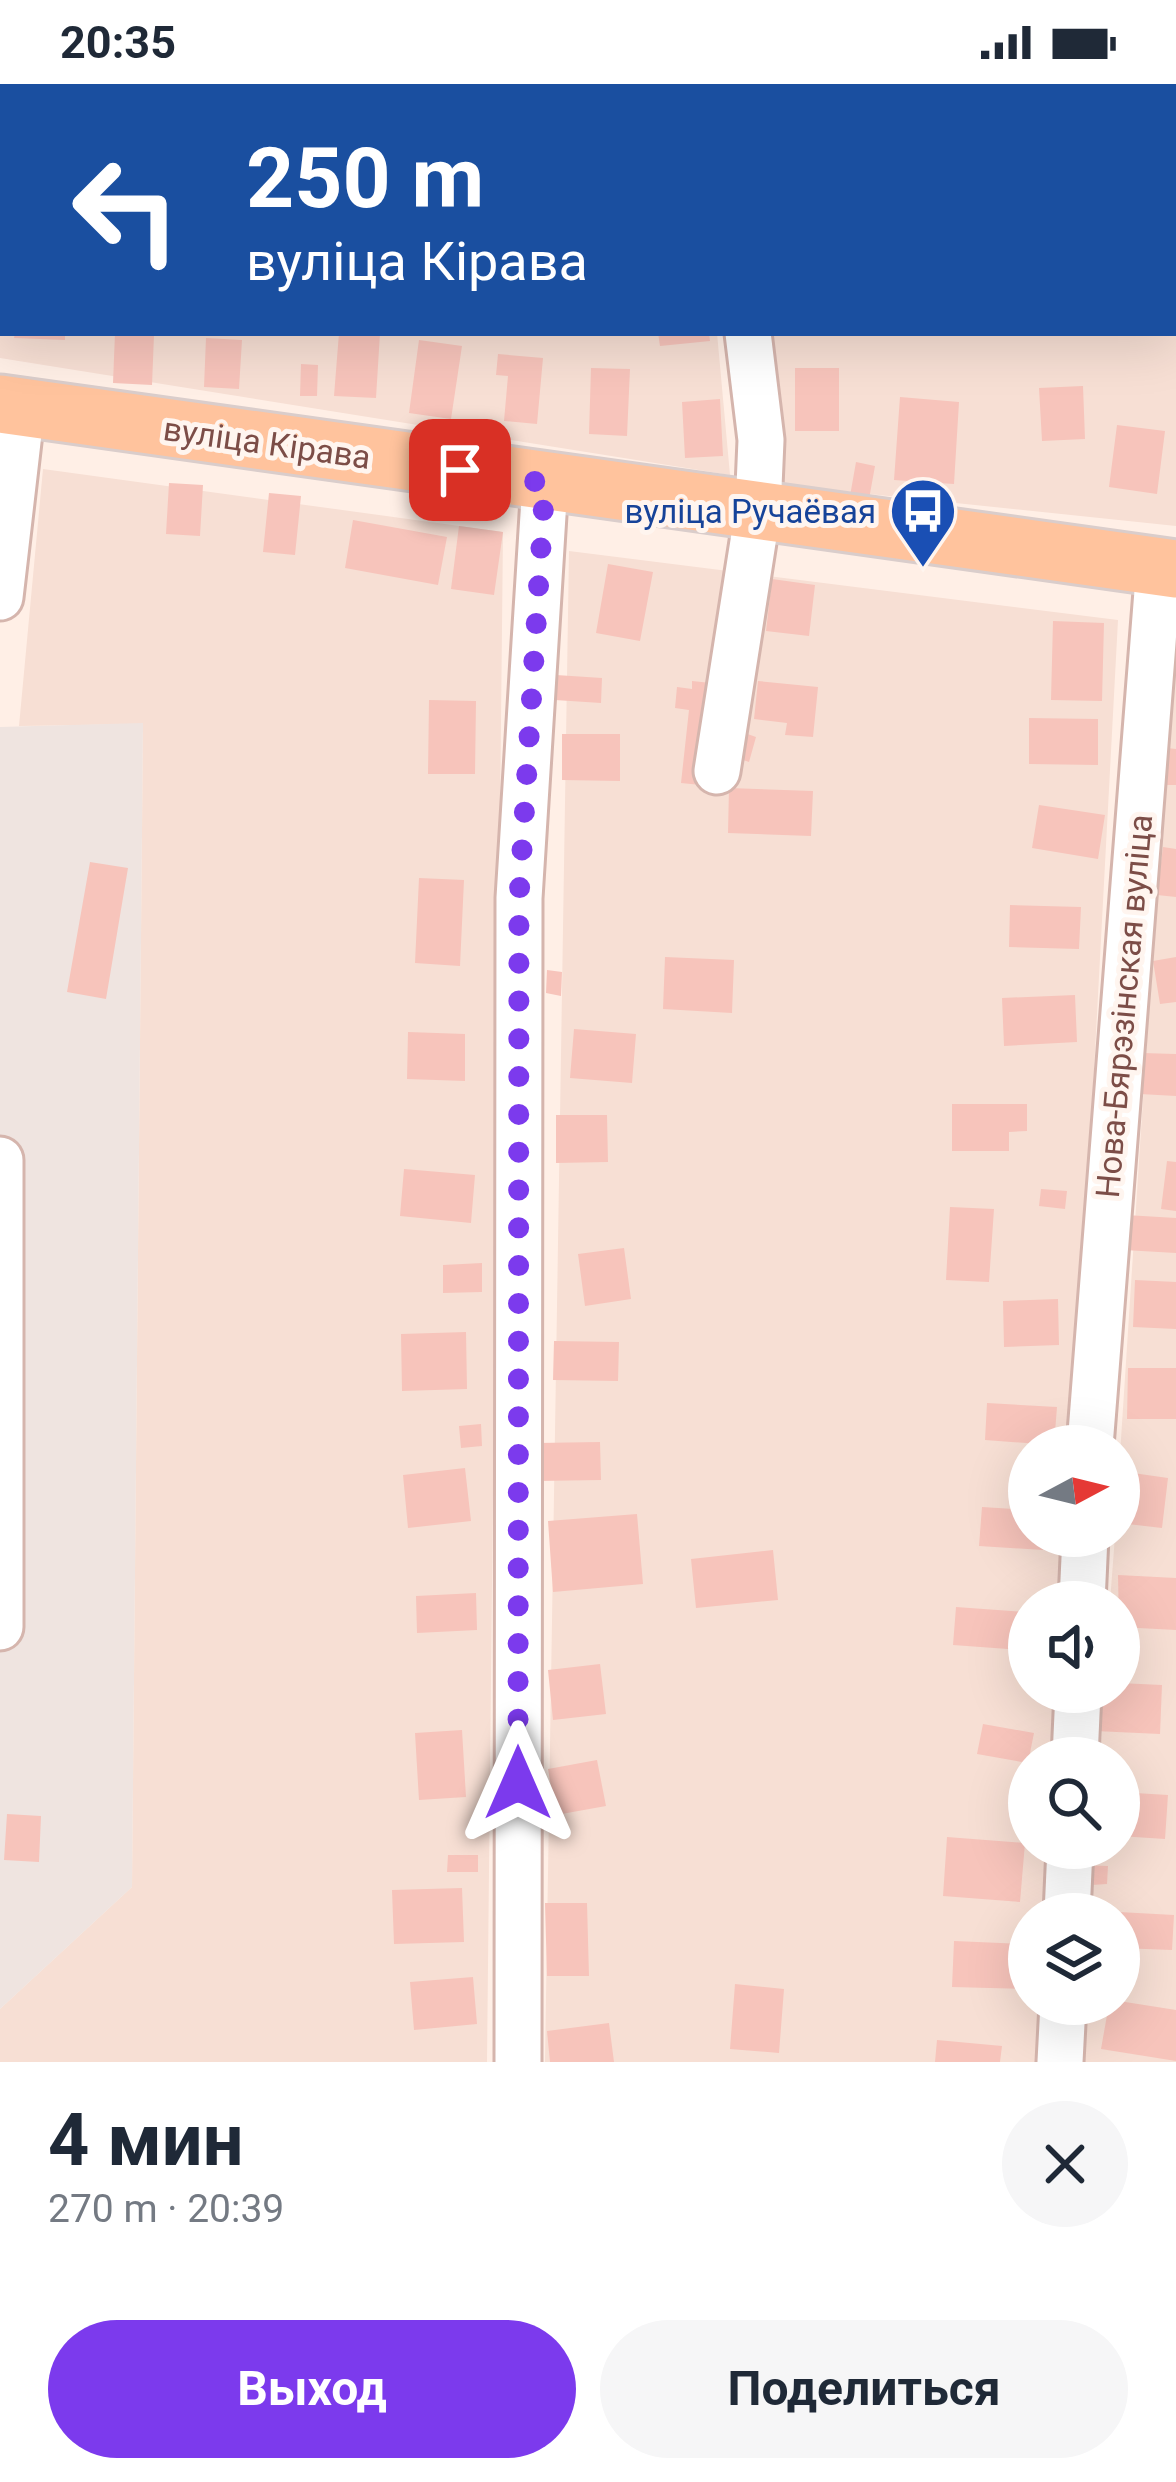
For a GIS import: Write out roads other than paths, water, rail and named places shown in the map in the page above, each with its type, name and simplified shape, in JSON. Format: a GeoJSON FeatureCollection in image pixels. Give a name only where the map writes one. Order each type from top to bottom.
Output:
{"type":"FeatureCollection","features":[{"type":"Feature","properties":{"kind":"main road","name":"вуліца Кірава"},"geometry":{"type":"LineString","coordinates":[[11,406],[1167,567]]}},
{"type":"Feature","properties":{"kind":"street"},"geometry":{"type":"LineString","coordinates":[[717,771],[758,511],[761,440],[748,336]]}},
{"type":"Feature","properties":{"kind":"street"},"geometry":{"type":"LineString","coordinates":[[0,597],[11,406]]}},
{"type":"Feature","properties":{"kind":"street"},"geometry":{"type":"LineString","coordinates":[[518,2062],[519,898],[545,483]]}},
{"type":"Feature","properties":{"kind":"street","name":"Нова-Бярэзінская вуліца"},"geometry":{"type":"LineString","coordinates":[[1092,1425],[1167,567]]}},
{"type":"Feature","properties":{"kind":"street"},"geometry":{"type":"LineString","coordinates":[[0,1160],[0,1627]]}},
{"type":"Feature","properties":{"kind":"street"},"geometry":{"type":"LineString","coordinates":[[1060,2062],[1062,2025]]}},
{"type":"Feature","properties":{"kind":"place","name":"вуліца Ручаёвая"},"geometry":{"type":"Point","coordinates":[923,570]}}]}
